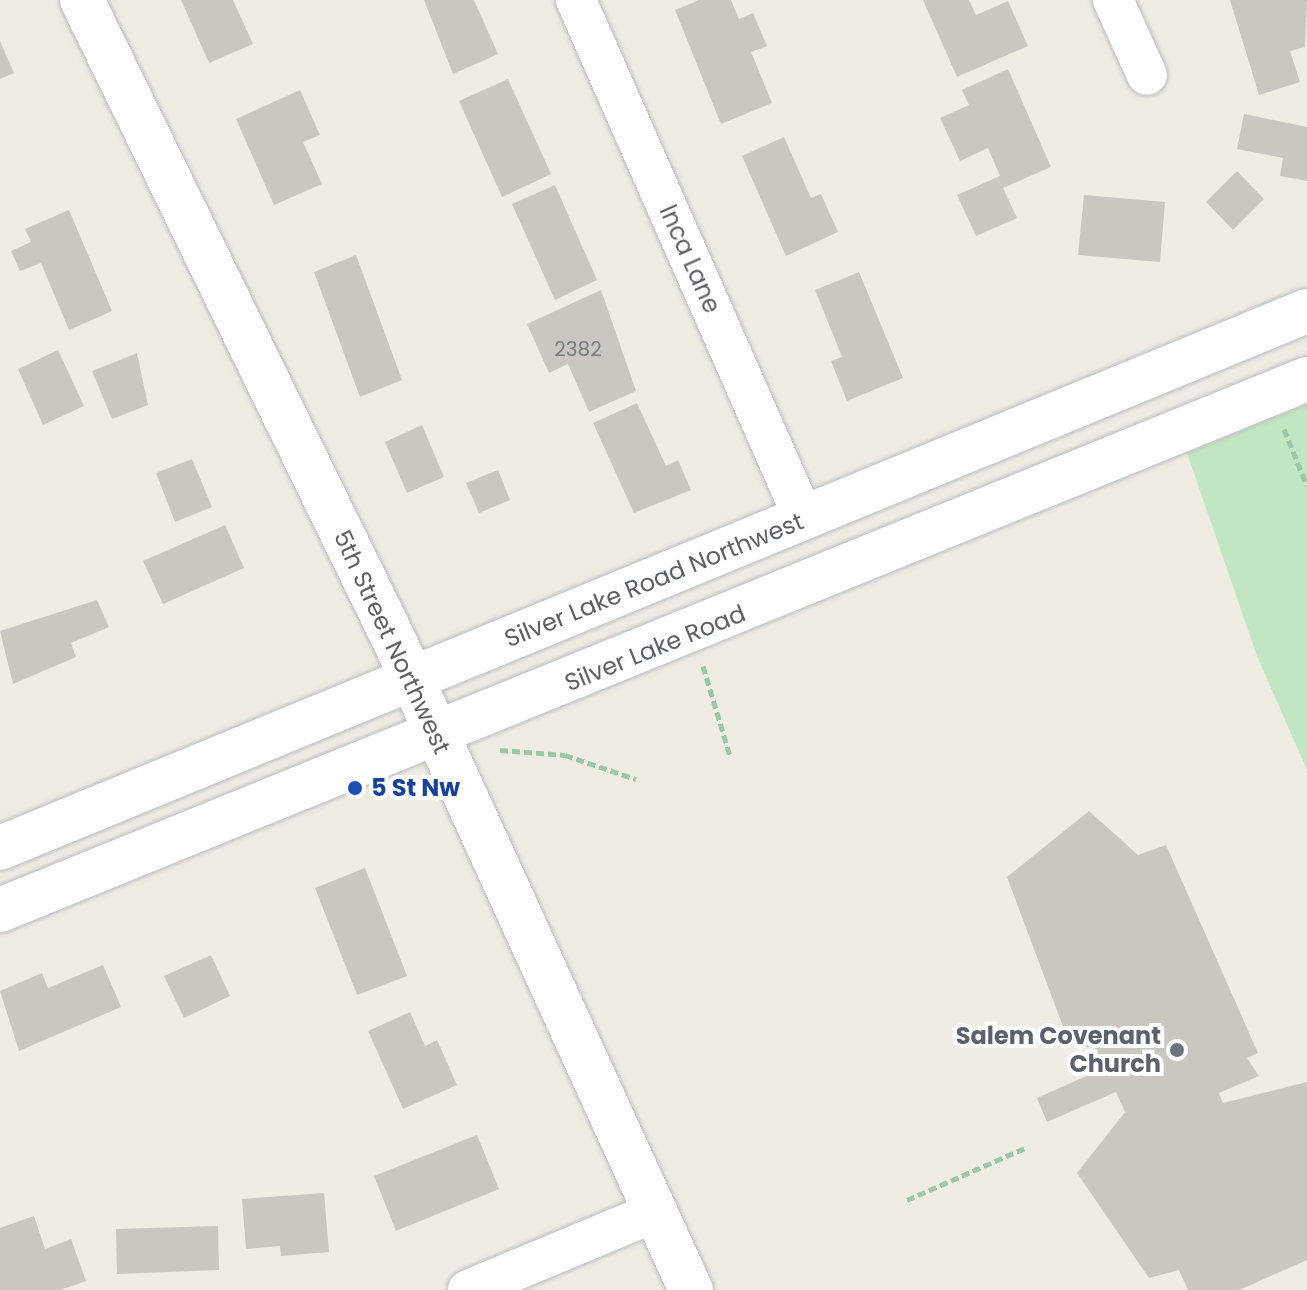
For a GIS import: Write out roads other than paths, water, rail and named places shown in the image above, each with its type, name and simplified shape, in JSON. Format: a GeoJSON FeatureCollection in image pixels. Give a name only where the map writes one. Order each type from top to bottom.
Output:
{"type":"FeatureCollection","features":[{"type":"Feature","properties":{"kind":"main road","name":"5th Street Northwest"},"geometry":{"type":"LineString","coordinates":[[82,0],[411,681],[691,1290]]}},
{"type":"Feature","properties":{"kind":"main road","name":"Silver Lake Road Northwest"},"geometry":{"type":"LineString","coordinates":[[0,848],[1307,311]]}},
{"type":"Feature","properties":{"kind":"main road","name":"Silver Lake Road"},"geometry":{"type":"LineString","coordinates":[[0,910],[434,733],[691,634],[1289,387]]}},
{"type":"Feature","properties":{"kind":"street","name":"Inca Lane"},"geometry":{"type":"LineString","coordinates":[[576,0],[804,519]]}},
{"type":"Feature","properties":{"kind":"street"},"geometry":{"type":"LineString","coordinates":[[1113,0],[1147,75]]}},
{"type":"Feature","properties":{"kind":"street"},"geometry":{"type":"LineString","coordinates":[[468,1290],[655,1212]]}},
{"type":"Feature","properties":{"kind":"place","name":"5 St Nw"},"geometry":{"type":"Point","coordinates":[355,788]}},
{"type":"Feature","properties":{"kind":"place","name":"Salem Covenant Church"},"geometry":{"type":"Point","coordinates":[1177,1050]}}]}
